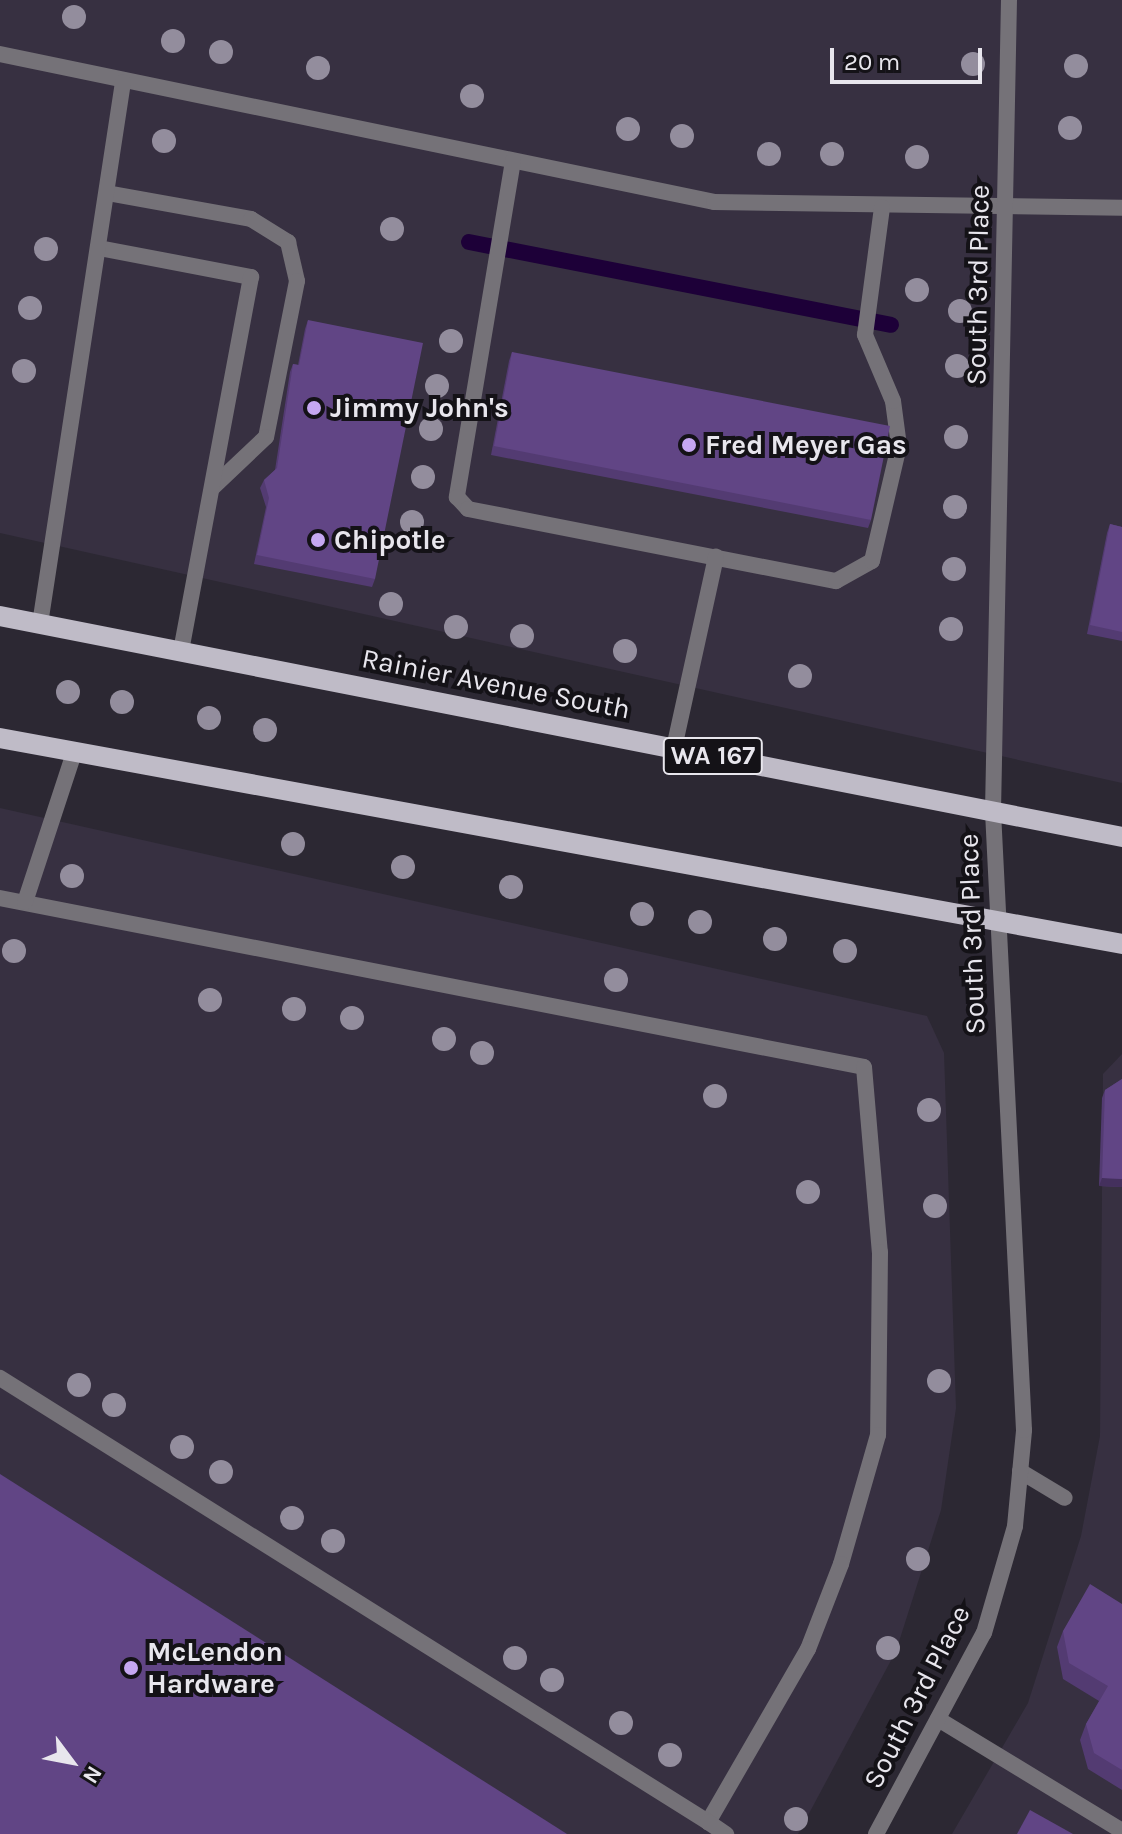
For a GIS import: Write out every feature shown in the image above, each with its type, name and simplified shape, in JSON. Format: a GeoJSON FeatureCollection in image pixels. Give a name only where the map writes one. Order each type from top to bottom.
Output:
{"type":"FeatureCollection","features":[{"type":"Feature","properties":{"kind":"main road","name":"Rainier Avenue South"},"geometry":{"type":"LineString","coordinates":[[0,616],[1122,837]]}},
{"type":"Feature","properties":{"kind":"main road"},"geometry":{"type":"LineString","coordinates":[[0,738],[996,924],[1122,944]]}},
{"type":"Feature","properties":{"kind":"street","name":"South 3rd Place"},"geometry":{"type":"LineString","coordinates":[[876,1834],[984,1633],[1015,1526],[1024,1430],[996,924],[993,811],[1009,0]]}},
{"type":"Feature","properties":{"kind":"street"},"geometry":{"type":"LineString","coordinates":[[0,54],[123,82],[714,202],[1005,210],[1122,208]]}},
{"type":"Feature","properties":{"kind":"street"},"geometry":{"type":"LineString","coordinates":[[40,624],[123,82]]}},
{"type":"Feature","properties":{"kind":"street"},"geometry":{"type":"LineString","coordinates":[[513,161],[457,497],[468,509],[836,581],[872,561],[899,446],[893,401],[865,335],[882,207]]}},
{"type":"Feature","properties":{"kind":"street"},"geometry":{"type":"LineString","coordinates":[[107,193],[251,219],[288,242],[297,281],[266,437],[212,488]]}},
{"type":"Feature","properties":{"kind":"street"},"geometry":{"type":"LineString","coordinates":[[99,248],[251,277],[181,651]]}},
{"type":"Feature","properties":{"kind":"street"},"geometry":{"type":"LineString","coordinates":[[674,748],[716,557]]}},
{"type":"Feature","properties":{"kind":"street"},"geometry":{"type":"LineString","coordinates":[[25,902],[74,753]]}},
{"type":"Feature","properties":{"kind":"street"},"geometry":{"type":"LineString","coordinates":[[0,898],[864,1067],[880,1252],[878,1435],[808,1649],[708,1822]]}},
{"type":"Feature","properties":{"kind":"street"},"geometry":{"type":"LineString","coordinates":[[0,1378],[726,1834]]}},
{"type":"Feature","properties":{"kind":"street"},"geometry":{"type":"LineString","coordinates":[[1020,1471],[1065,1498]]}},
{"type":"Feature","properties":{"kind":"street"},"geometry":{"type":"LineString","coordinates":[[938,1719],[1122,1831]]}},
{"type":"Feature","properties":{"kind":"shaded area"},"geometry":{"type":"Polygon","coordinates":[[[0,0],[1122,0],[1122,783],[0,533],[0,0]]]}},
{"type":"Feature","properties":{"kind":"shaded area"},"geometry":{"type":"Polygon","coordinates":[[[0,808],[927,1016],[944,1053],[956,1408],[941,1510],[896,1651],[798,1834],[0,1834],[0,808]]]}},
{"type":"Feature","properties":{"kind":"shaded area"},"geometry":{"type":"Polygon","coordinates":[[[1122,1054],[1122,1834],[952,1834],[1028,1703],[1081,1536],[1100,1436],[1103,1074],[1122,1054]]]}},
{"type":"Feature","properties":{"kind":"building"},"geometry":{"type":"Polygon","coordinates":[[[308,320],[423,343],[375,579],[257,555],[269,498],[264,480],[277,468],[293,364],[299,365],[308,320]]]}},
{"type":"Feature","properties":{"kind":"building","name":"Fred Meyer Gas"},"geometry":{"type":"Polygon","coordinates":[[[512,352],[890,426],[871,520],[494,446],[512,352]]]}},
{"type":"Feature","properties":{"kind":"building"},"geometry":{"type":"Polygon","coordinates":[[[1110,524],[1122,527],[1122,632],[1090,625],[1110,524]]]}},
{"type":"Feature","properties":{"kind":"building"},"geometry":{"type":"Polygon","coordinates":[[[1122,1079],[1122,1179],[1102,1178],[1105,1090],[1122,1079]]]}},
{"type":"Feature","properties":{"kind":"building","name":"McLendon Hardware"},"geometry":{"type":"Polygon","coordinates":[[[0,1474],[567,1834],[0,1834],[0,1474]]]}},
{"type":"Feature","properties":{"kind":"building"},"geometry":{"type":"Polygon","coordinates":[[[1090,1584],[1122,1604],[1122,1770],[1094,1753],[1086,1724],[1108,1686],[1069,1663],[1063,1631],[1090,1584]]]}},
{"type":"Feature","properties":{"kind":"building"},"geometry":{"type":"Polygon","coordinates":[[[1030,1810],[1073,1834],[1017,1834],[1030,1810]]]}},
{"type":"Feature","properties":{"kind":"waterway"},"geometry":{"type":"LineString","coordinates":[[469,242],[891,325]]}},
{"type":"Feature","properties":{"kind":"place","name":"Jimmy John's"},"geometry":{"type":"Point","coordinates":[314,408]}},
{"type":"Feature","properties":{"kind":"place","name":"Fred Meyer Gas"},"geometry":{"type":"Point","coordinates":[689,445]}},
{"type":"Feature","properties":{"kind":"place","name":"Chipotle"},"geometry":{"type":"Point","coordinates":[318,540]}},
{"type":"Feature","properties":{"kind":"place","name":"McLendon Hardware"},"geometry":{"type":"Point","coordinates":[131,1668]}}]}
